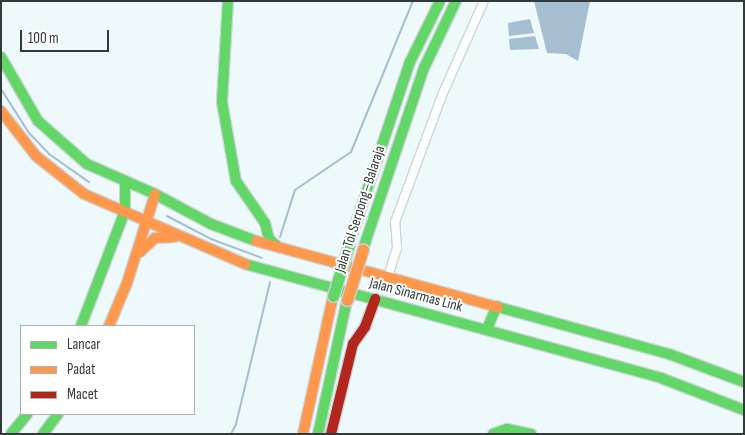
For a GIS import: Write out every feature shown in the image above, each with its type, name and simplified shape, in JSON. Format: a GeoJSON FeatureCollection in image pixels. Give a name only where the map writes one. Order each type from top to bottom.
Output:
{"type":"FeatureCollection","features":[{"type":"Feature","properties":{"kind":"main road"},"geometry":{"type":"LineString","coordinates":[[228,1],[222,102],[236,181],[265,223],[269,238],[277,246]]}},
{"type":"Feature","properties":{"kind":"main road","name":"Jalan Tol Serpong–Balaraja"},"geometry":{"type":"LineString","coordinates":[[303,434],[333,296],[349,244],[410,62],[440,1]]}},
{"type":"Feature","properties":{"kind":"main road","name":"Jalan Tol Serpong–Balaraja"},"geometry":{"type":"LineString","coordinates":[[318,434],[347,300],[363,249],[424,68],[456,1]]}},
{"type":"Feature","properties":{"kind":"main road"},"geometry":{"type":"LineString","coordinates":[[1,57],[26,103],[54,138],[87,164],[125,180],[125,211],[81,325]]}},
{"type":"Feature","properties":{"kind":"main road","name":"Jalan Sinarmas Link"},"geometry":{"type":"LineString","coordinates":[[1,111],[36,156],[84,194],[148,220],[183,239],[229,260],[661,378],[744,410]]}},
{"type":"Feature","properties":{"kind":"main road","name":"Jalan Sinarmas Link"},"geometry":{"type":"LineString","coordinates":[[125,180],[211,224],[277,246],[669,354],[744,382]]}},
{"type":"Feature","properties":{"kind":"main road"},"geometry":{"type":"LineString","coordinates":[[109,325],[134,261],[155,194]]}},
{"type":"Feature","properties":{"kind":"main road"},"geometry":{"type":"LineString","coordinates":[[134,261],[145,244],[155,238],[183,239]]}},
{"type":"Feature","properties":{"kind":"main road"},"geometry":{"type":"LineString","coordinates":[[331,434],[353,344],[364,327],[375,299]]}},
{"type":"Feature","properties":{"kind":"main road"},"geometry":{"type":"LineString","coordinates":[[487,329],[497,306]]}},
{"type":"Feature","properties":{"kind":"main road"},"geometry":{"type":"LineString","coordinates":[[11,434],[26,415]]}},
{"type":"Feature","properties":{"kind":"main road"},"geometry":{"type":"LineString","coordinates":[[43,434],[57,415]]}},
{"type":"Feature","properties":{"kind":"main road"},"geometry":{"type":"LineString","coordinates":[[493,434],[507,430],[531,434]]}},
{"type":"Feature","properties":{"kind":"street"},"geometry":{"type":"LineString","coordinates":[[388,277],[396,248],[395,222],[443,93],[484,1]]}},
{"type":"Feature","properties":{"kind":"water"},"geometry":{"type":"Polygon","coordinates":[[[534,1],[590,1],[578,61],[566,54],[547,53],[534,1]]]}},
{"type":"Feature","properties":{"kind":"water"},"geometry":{"type":"Polygon","coordinates":[[[530,19],[534,33],[509,36],[508,23],[530,19]]]}},
{"type":"Feature","properties":{"kind":"water"},"geometry":{"type":"Polygon","coordinates":[[[535,36],[539,49],[510,50],[509,39],[535,36]]]}},
{"type":"Feature","properties":{"kind":"waterway"},"geometry":{"type":"LineString","coordinates":[[280,237],[295,190],[351,152],[413,1]]}},
{"type":"Feature","properties":{"kind":"waterway"},"geometry":{"type":"LineString","coordinates":[[1,89],[29,133],[49,154],[89,182]]}},
{"type":"Feature","properties":{"kind":"waterway"},"geometry":{"type":"LineString","coordinates":[[167,216],[211,239],[262,258]]}},
{"type":"Feature","properties":{"kind":"waterway"},"geometry":{"type":"LineString","coordinates":[[231,434],[236,424],[270,282]]}},
{"type":"Feature","properties":{"kind":"traffic: fast"},"geometry":{"type":"LineString","coordinates":[[228,1],[222,102],[236,181],[265,223],[269,239],[277,246]]}},
{"type":"Feature","properties":{"kind":"traffic: fast"},"geometry":{"type":"LineString","coordinates":[[349,244],[410,62],[440,1]]}},
{"type":"Feature","properties":{"kind":"traffic: fast"},"geometry":{"type":"LineString","coordinates":[[363,249],[424,68],[456,1]]}},
{"type":"Feature","properties":{"kind":"traffic: fast"},"geometry":{"type":"LineString","coordinates":[[1,57],[38,121],[87,164],[155,194],[211,224],[256,241]]}},
{"type":"Feature","properties":{"kind":"traffic: fast"},"geometry":{"type":"LineString","coordinates":[[81,325],[125,211],[125,181]]}},
{"type":"Feature","properties":{"kind":"traffic: fast"},"geometry":{"type":"LineString","coordinates":[[333,296],[349,244]]}},
{"type":"Feature","properties":{"kind":"traffic: fast"},"geometry":{"type":"LineString","coordinates":[[245,264],[661,378],[744,410]]}},
{"type":"Feature","properties":{"kind":"traffic: fast"},"geometry":{"type":"LineString","coordinates":[[318,434],[347,300]]}},
{"type":"Feature","properties":{"kind":"traffic: fast"},"geometry":{"type":"LineString","coordinates":[[487,329],[497,306]]}},
{"type":"Feature","properties":{"kind":"traffic: fast"},"geometry":{"type":"LineString","coordinates":[[498,307],[669,354],[744,382]]}},
{"type":"Feature","properties":{"kind":"traffic: fast"},"geometry":{"type":"LineString","coordinates":[[11,434],[26,415]]}},
{"type":"Feature","properties":{"kind":"traffic: fast"},"geometry":{"type":"LineString","coordinates":[[43,434],[57,415]]}},
{"type":"Feature","properties":{"kind":"traffic: fast"},"geometry":{"type":"LineString","coordinates":[[493,434],[507,429],[531,434]]}},
{"type":"Feature","properties":{"kind":"traffic: slow"},"geometry":{"type":"LineString","coordinates":[[1,111],[36,156],[84,194],[245,264]]}},
{"type":"Feature","properties":{"kind":"traffic: slow"},"geometry":{"type":"LineString","coordinates":[[109,325],[127,283],[155,194]]}},
{"type":"Feature","properties":{"kind":"traffic: slow"},"geometry":{"type":"LineString","coordinates":[[140,252],[155,238],[175,237]]}},
{"type":"Feature","properties":{"kind":"traffic: slow"},"geometry":{"type":"LineString","coordinates":[[256,241],[498,307]]}},
{"type":"Feature","properties":{"kind":"traffic: slow"},"geometry":{"type":"LineString","coordinates":[[347,300],[363,249]]}},
{"type":"Feature","properties":{"kind":"traffic: slow"},"geometry":{"type":"LineString","coordinates":[[303,434],[333,296]]}},
{"type":"Feature","properties":{"kind":"traffic: jam"},"geometry":{"type":"LineString","coordinates":[[331,434],[353,344],[365,327],[375,299]]}}]}
